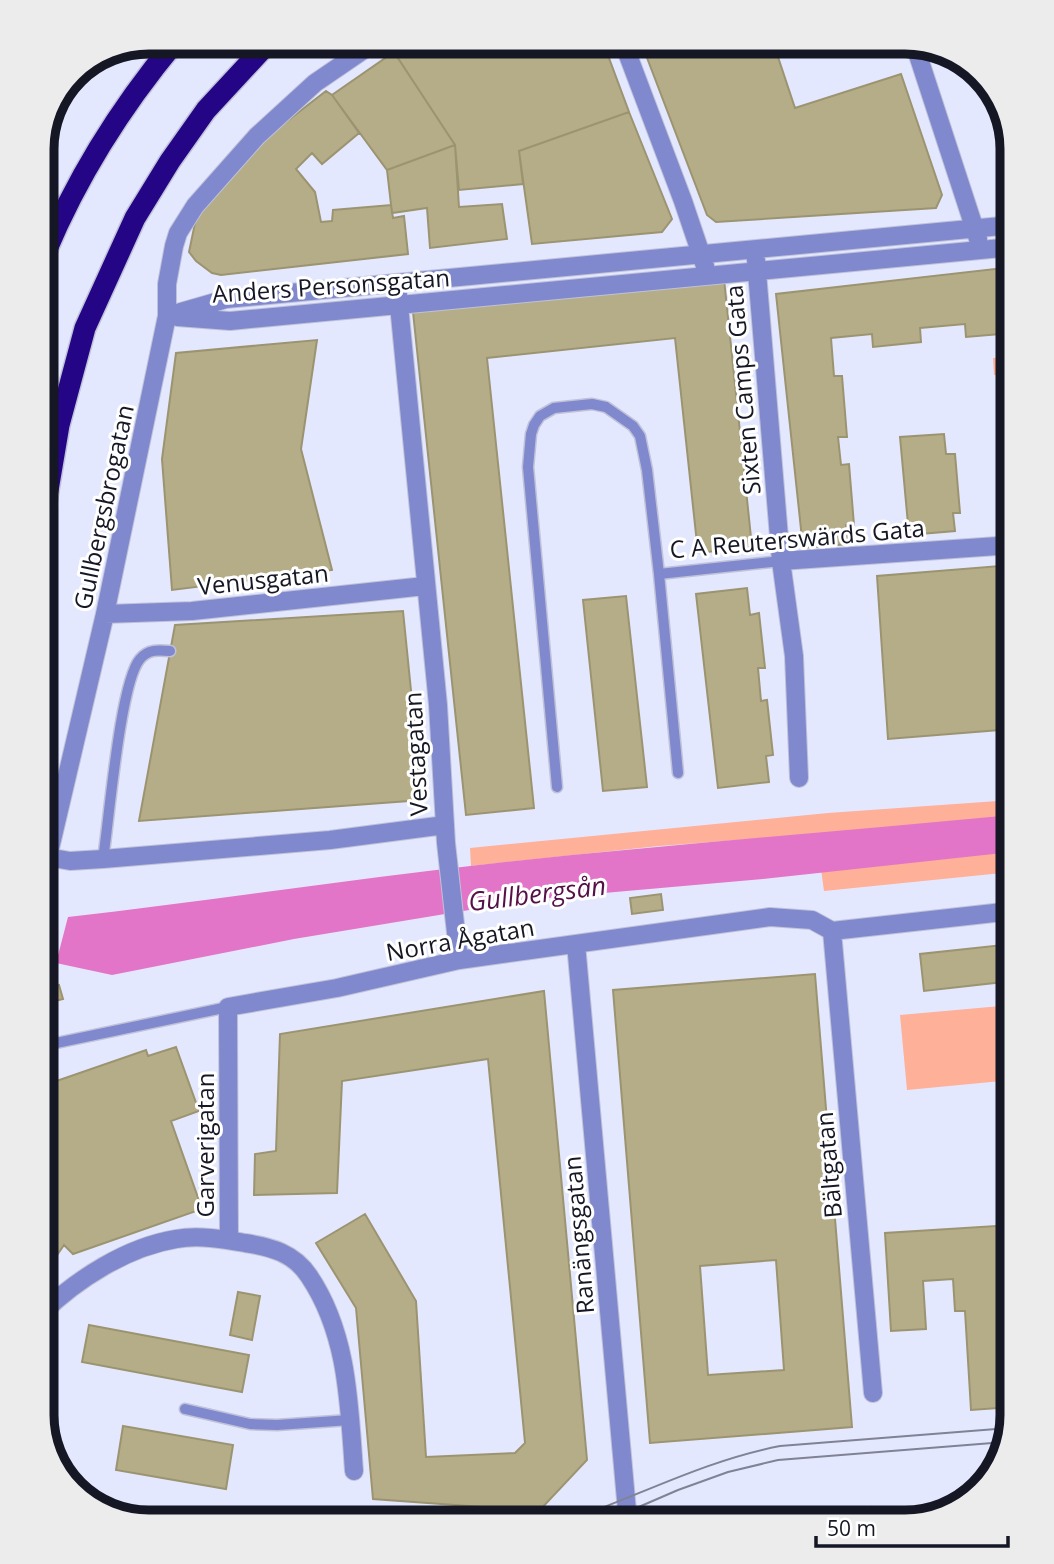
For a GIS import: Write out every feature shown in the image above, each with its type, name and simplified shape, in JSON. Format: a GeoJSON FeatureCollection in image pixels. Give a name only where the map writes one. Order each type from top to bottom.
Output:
{"type":"FeatureCollection","features":[{"type":"Feature","properties":{"kind":"highway"},"geometry":{"type":"LineString","coordinates":[[54,231],[88,167],[127,106],[166,54]]}},
{"type":"Feature","properties":{"kind":"highway"},"geometry":{"type":"LineString","coordinates":[[54,455],[59,425],[85,328],[135,218],[206,110],[258,54]]}},
{"type":"Feature","properties":{"kind":"street","name":"Gullbergsbrogatan"},"geometry":{"type":"LineString","coordinates":[[54,826],[105,614],[167,316],[167,284],[178,233],[195,206],[257,136],[316,83],[358,54]]}},
{"type":"Feature","properties":{"kind":"street"},"geometry":{"type":"LineString","coordinates":[[627,54],[702,254],[706,276]]}},
{"type":"Feature","properties":{"kind":"street"},"geometry":{"type":"LineString","coordinates":[[918,55],[980,249]]}},
{"type":"Feature","properties":{"kind":"street","name":"Anders Personsgatan"},"geometry":{"type":"LineString","coordinates":[[167,316],[226,299],[1000,226]]}},
{"type":"Feature","properties":{"kind":"street","name":"Anders Personsgatan"},"geometry":{"type":"LineString","coordinates":[[167,316],[230,321],[1000,248]]}},
{"type":"Feature","properties":{"kind":"street","name":"Sixten Camps Gata"},"geometry":{"type":"LineString","coordinates":[[755,250],[781,561],[794,656],[799,778]]}},
{"type":"Feature","properties":{"kind":"street","name":"Vestagatan"},"geometry":{"type":"LineString","coordinates":[[54,862],[330,840],[445,825],[434,585],[397,283]]}},
{"type":"Feature","properties":{"kind":"street","name":"C A Reuterswärds Gata"},"geometry":{"type":"LineString","coordinates":[[781,561],[1000,546]]}},
{"type":"Feature","properties":{"kind":"street","name":"Venusgatan"},"geometry":{"type":"LineString","coordinates":[[105,614],[192,611],[434,585]]}},
{"type":"Feature","properties":{"kind":"street"},"geometry":{"type":"LineString","coordinates":[[445,825],[459,960]]}},
{"type":"Feature","properties":{"kind":"street","name":"Norra Ågatan"},"geometry":{"type":"LineString","coordinates":[[228,1007],[337,988],[459,960],[770,917],[812,920],[832,932],[1000,912]]}},
{"type":"Feature","properties":{"kind":"street","name":"Bältgatan"},"geometry":{"type":"LineString","coordinates":[[832,932],[873,1393]]}},
{"type":"Feature","properties":{"kind":"street","name":"Ranängsgatan"},"geometry":{"type":"LineString","coordinates":[[576,944],[627,1510]]}},
{"type":"Feature","properties":{"kind":"street","name":"Garverigatan"},"geometry":{"type":"LineString","coordinates":[[228,1007],[229,1240],[281,1251],[297,1261],[309,1275],[339,1340],[348,1380],[354,1471]]}},
{"type":"Feature","properties":{"kind":"street"},"geometry":{"type":"LineString","coordinates":[[54,1303],[120,1258],[144,1248],[176,1239],[229,1240]]}},
{"type":"Feature","properties":{"kind":"lane"},"geometry":{"type":"LineString","coordinates":[[557,787],[528,467],[531,434],[540,416],[554,408],[592,404],[606,407],[633,426],[640,436],[647,470],[660,574]]}},
{"type":"Feature","properties":{"kind":"lane","name":"C A Reuterswärds Gata"},"geometry":{"type":"LineString","coordinates":[[678,773],[660,574],[781,561]]}},
{"type":"Feature","properties":{"kind":"lane"},"geometry":{"type":"LineString","coordinates":[[103,859],[125,702],[132,673],[140,659],[149,652],[170,651]]}},
{"type":"Feature","properties":{"kind":"lane","name":"Norra Ågatan"},"geometry":{"type":"LineString","coordinates":[[54,1043],[228,1007]]}},
{"type":"Feature","properties":{"kind":"lane"},"geometry":{"type":"LineString","coordinates":[[185,1409],[250,1424],[351,1420]]}},
{"type":"Feature","properties":{"kind":"shaded area"},"geometry":{"type":"Polygon","coordinates":[[[993,358],[1000,358],[1000,376],[994,375],[993,358]]]}},
{"type":"Feature","properties":{"kind":"shaded area"},"geometry":{"type":"Polygon","coordinates":[[[1000,801],[1000,873],[824,891],[816,834],[659,846],[471,866],[470,848],[828,813],[1000,801]]]}},
{"type":"Feature","properties":{"kind":"shaded area"},"geometry":{"type":"Polygon","coordinates":[[[1000,1006],[1000,1081],[907,1090],[900,1015],[1000,1006]]]}},
{"type":"Feature","properties":{"kind":"water","name":"Gullbergsån"},"geometry":{"type":"Polygon","coordinates":[[[1000,816],[1000,853],[763,879],[536,899],[294,939],[112,975],[56,963],[68,917],[396,875],[632,849],[1000,816]]]}},
{"type":"Feature","properties":{"kind":"building"},"geometry":{"type":"Polygon","coordinates":[[[391,54],[395,54],[455,145],[387,170],[332,95],[391,54]]]}},
{"type":"Feature","properties":{"kind":"building"},"geometry":{"type":"Polygon","coordinates":[[[395,54],[607,54],[629,112],[519,151],[523,184],[459,190],[455,145],[395,54]]]}},
{"type":"Feature","properties":{"kind":"building"},"geometry":{"type":"Polygon","coordinates":[[[646,54],[777,54],[795,108],[901,74],[942,195],[936,208],[716,222],[707,215],[646,54]]]}},
{"type":"Feature","properties":{"kind":"building"},"geometry":{"type":"Polygon","coordinates":[[[326,91],[332,95],[359,133],[322,164],[312,153],[296,169],[315,192],[321,222],[332,221],[333,210],[391,205],[393,218],[404,216],[408,254],[221,275],[212,273],[189,252],[199,215],[264,139],[326,91]]]}},
{"type":"Feature","properties":{"kind":"building"},"geometry":{"type":"Polygon","coordinates":[[[629,112],[672,219],[662,232],[532,244],[519,151],[629,112]]]}},
{"type":"Feature","properties":{"kind":"building"},"geometry":{"type":"Polygon","coordinates":[[[455,145],[459,207],[502,204],[507,239],[430,248],[427,208],[392,213],[387,170],[455,145]]]}},
{"type":"Feature","properties":{"kind":"building"},"geometry":{"type":"Polygon","coordinates":[[[1000,268],[1000,334],[966,337],[965,324],[920,328],[921,342],[873,347],[872,334],[831,338],[834,376],[842,376],[847,437],[838,437],[841,465],[849,464],[854,525],[846,525],[848,544],[803,548],[776,294],[1000,268]]]}},
{"type":"Feature","properties":{"kind":"building"},"geometry":{"type":"Polygon","coordinates":[[[724,279],[752,547],[698,553],[675,338],[487,358],[534,808],[466,815],[413,312],[724,279]]]}},
{"type":"Feature","properties":{"kind":"building"},"geometry":{"type":"Polygon","coordinates":[[[317,340],[301,449],[332,570],[172,590],[162,459],[176,353],[317,340]]]}},
{"type":"Feature","properties":{"kind":"building"},"geometry":{"type":"Polygon","coordinates":[[[944,434],[946,454],[955,454],[960,513],[953,513],[955,531],[909,535],[900,437],[944,434]]]}},
{"type":"Feature","properties":{"kind":"building"},"geometry":{"type":"Polygon","coordinates":[[[1000,566],[1000,730],[888,739],[877,576],[1000,566]]]}},
{"type":"Feature","properties":{"kind":"building"},"geometry":{"type":"Polygon","coordinates":[[[747,588],[750,615],[759,613],[765,668],[758,668],[761,701],[767,700],[773,755],[766,756],[769,782],[718,788],[696,594],[747,588]]]}},
{"type":"Feature","properties":{"kind":"building"},"geometry":{"type":"Polygon","coordinates":[[[626,596],[647,787],[603,791],[583,600],[626,596]]]}},
{"type":"Feature","properties":{"kind":"building"},"geometry":{"type":"Polygon","coordinates":[[[403,611],[422,800],[139,821],[175,625],[403,611]]]}},
{"type":"Feature","properties":{"kind":"building"},"geometry":{"type":"Polygon","coordinates":[[[661,894],[663,910],[632,914],[630,898],[661,894]]]}},
{"type":"Feature","properties":{"kind":"building"},"geometry":{"type":"Polygon","coordinates":[[[1000,945],[1000,982],[924,991],[920,954],[1000,945]]]}},
{"type":"Feature","properties":{"kind":"building"},"geometry":{"type":"Polygon","coordinates":[[[815,974],[852,1427],[650,1443],[613,990],[815,974]],[[776,1260],[700,1266],[708,1375],[784,1370],[776,1260]]]}},
{"type":"Feature","properties":{"kind":"building"},"geometry":{"type":"Polygon","coordinates":[[[59,985],[63,999],[54,1001],[54,986],[59,985]]]}},
{"type":"Feature","properties":{"kind":"building"},"geometry":{"type":"Polygon","coordinates":[[[544,991],[587,1460],[540,1510],[373,1499],[356,1308],[316,1243],[365,1214],[416,1301],[426,1457],[515,1453],[525,1443],[488,1059],[342,1081],[337,1193],[254,1195],[255,1154],[276,1151],[280,1034],[544,991]]]}},
{"type":"Feature","properties":{"kind":"building"},"geometry":{"type":"Polygon","coordinates":[[[176,1047],[199,1111],[171,1121],[202,1209],[73,1254],[64,1245],[54,1260],[54,1082],[146,1050],[148,1056],[176,1047]]]}},
{"type":"Feature","properties":{"kind":"building"},"geometry":{"type":"Polygon","coordinates":[[[1000,1226],[1000,1408],[971,1410],[965,1311],[955,1311],[953,1279],[923,1281],[926,1329],[891,1331],[885,1233],[1000,1226]]]}},
{"type":"Feature","properties":{"kind":"building"},"geometry":{"type":"Polygon","coordinates":[[[238,1292],[260,1296],[252,1340],[230,1335],[238,1292]]]}},
{"type":"Feature","properties":{"kind":"building"},"geometry":{"type":"Polygon","coordinates":[[[89,1325],[249,1355],[242,1392],[82,1362],[89,1325]]]}},
{"type":"Feature","properties":{"kind":"building"},"geometry":{"type":"Polygon","coordinates":[[[123,1426],[233,1445],[226,1489],[116,1470],[123,1426]]]}},
{"type":"Feature","properties":{"kind":"tram line"},"geometry":{"type":"LineString","coordinates":[[596,1510],[697,1470],[780,1446],[999,1429]]}},
{"type":"Feature","properties":{"kind":"tram line"},"geometry":{"type":"LineString","coordinates":[[632,1510],[728,1472],[778,1460],[996,1443]]}}]}
